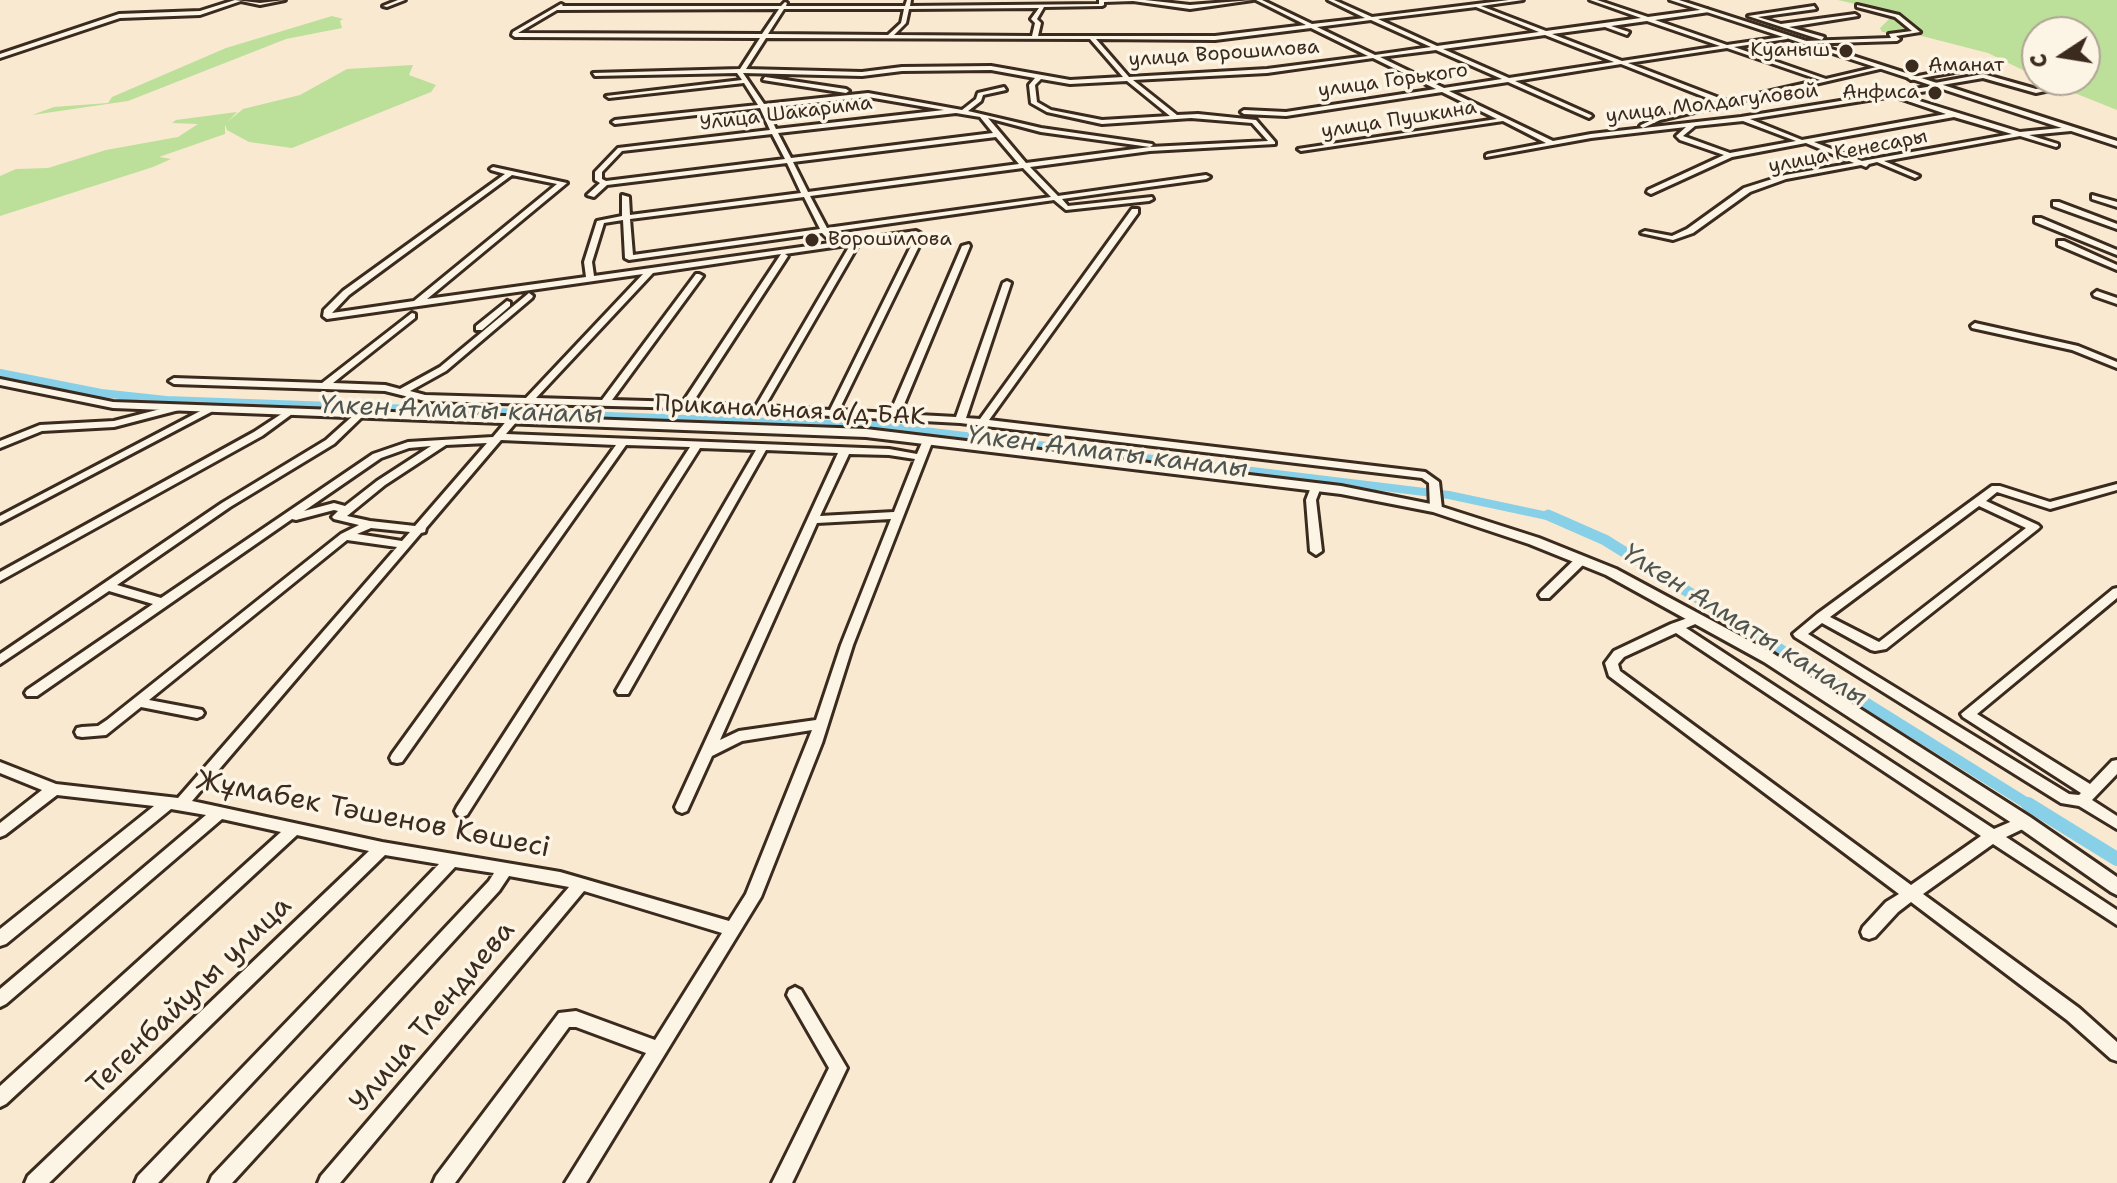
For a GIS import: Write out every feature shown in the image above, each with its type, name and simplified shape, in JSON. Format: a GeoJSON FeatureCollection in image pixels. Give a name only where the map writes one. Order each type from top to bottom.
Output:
{"type":"FeatureCollection","features":[{"type":"Feature","properties":{"kind":"main road"},"geometry":{"type":"LineString","coordinates":[[1673,0],[2117,144]]}},
{"type":"Feature","properties":{"kind":"main road","name":"Приканальная а/д БАК"},"geometry":{"type":"LineString","coordinates":[[0,382],[113,405],[866,433],[1436,504],[1581,560],[1769,658],[2024,822],[2117,887]]}},
{"type":"Feature","properties":{"kind":"street"},"geometry":{"type":"LineString","coordinates":[[0,56],[119,16],[200,13],[241,0],[260,4],[283,0]]}},
{"type":"Feature","properties":{"kind":"street"},"geometry":{"type":"LineString","coordinates":[[385,6],[403,0]]}},
{"type":"Feature","properties":{"kind":"street"},"geometry":{"type":"LineString","coordinates":[[566,0],[514,33],[1215,38],[1521,0]]}},
{"type":"Feature","properties":{"kind":"street"},"geometry":{"type":"LineString","coordinates":[[557,8],[785,3],[908,3],[981,7],[1102,5],[1101,0],[1190,7],[1251,0]]}},
{"type":"Feature","properties":{"kind":"street"},"geometry":{"type":"LineString","coordinates":[[1258,0],[1551,143]]}},
{"type":"Feature","properties":{"kind":"street"},"geometry":{"type":"LineString","coordinates":[[1330,0],[1589,116]]}},
{"type":"Feature","properties":{"kind":"street"},"geometry":{"type":"LineString","coordinates":[[1460,0],[1728,104]]}},
{"type":"Feature","properties":{"kind":"street"},"geometry":{"type":"LineString","coordinates":[[1592,0],[1826,80]]}},
{"type":"Feature","properties":{"kind":"street"},"geometry":{"type":"LineString","coordinates":[[744,76],[785,3]]}},
{"type":"Feature","properties":{"kind":"street"},"geometry":{"type":"LineString","coordinates":[[891,35],[903,23],[908,3]]}},
{"type":"Feature","properties":{"kind":"street"},"geometry":{"type":"LineString","coordinates":[[1035,36],[1038,23],[1034,19],[1043,5]]}},
{"type":"Feature","properties":{"kind":"street"},"geometry":{"type":"LineString","coordinates":[[1804,43],[1897,39],[1891,35],[1917,32],[1897,16],[1859,6]]}},
{"type":"Feature","properties":{"kind":"street"},"geometry":{"type":"LineString","coordinates":[[1814,8],[1751,16],[1828,40]]}},
{"type":"Feature","properties":{"kind":"street","name":"улица Ворошилова"},"geometry":{"type":"LineString","coordinates":[[744,76],[991,68],[1070,82],[1267,71],[1707,11]]}},
{"type":"Feature","properties":{"kind":"street"},"geometry":{"type":"LineString","coordinates":[[1781,26],[1855,16]]}},
{"type":"Feature","properties":{"kind":"street"},"geometry":{"type":"LineString","coordinates":[[1604,25],[1627,33]]}},
{"type":"Feature","properties":{"kind":"street"},"geometry":{"type":"LineString","coordinates":[[1090,36],[1127,78],[1176,118]]}},
{"type":"Feature","properties":{"kind":"street","name":"улица Горького"},"geometry":{"type":"LineString","coordinates":[[1039,77],[1031,92],[1038,107],[1112,122],[1233,112],[1286,114],[1787,37]]}},
{"type":"Feature","properties":{"kind":"street"},"geometry":{"type":"LineString","coordinates":[[1911,78],[1990,64]]}},
{"type":"Feature","properties":{"kind":"street"},"geometry":{"type":"LineString","coordinates":[[1634,131],[1658,119],[1881,68]]}},
{"type":"Feature","properties":{"kind":"street"},"geometry":{"type":"LineString","coordinates":[[595,74],[744,76],[982,115],[1041,130],[1095,135],[1169,148]]}},
{"type":"Feature","properties":{"kind":"street"},"geometry":{"type":"LineString","coordinates":[[609,96],[744,76]]}},
{"type":"Feature","properties":{"kind":"street"},"geometry":{"type":"LineString","coordinates":[[744,76],[832,245]]}},
{"type":"Feature","properties":{"kind":"street","name":"улица Молдагуловой"},"geometry":{"type":"LineString","coordinates":[[1488,156],[1551,143],[1894,96],[1983,76],[2021,87]]}},
{"type":"Feature","properties":{"kind":"street"},"geometry":{"type":"LineString","coordinates":[[959,111],[979,100],[980,94],[1004,89]]}},
{"type":"Feature","properties":{"kind":"street"},"geometry":{"type":"LineString","coordinates":[[615,122],[868,95]]}},
{"type":"Feature","properties":{"kind":"street"},"geometry":{"type":"LineString","coordinates":[[1894,96],[2056,145]]}},
{"type":"Feature","properties":{"kind":"street","name":"Улица Шакарима"},"geometry":{"type":"LineString","coordinates":[[605,183],[599,180],[598,172],[620,149],[959,111]]}},
{"type":"Feature","properties":{"kind":"street"},"geometry":{"type":"LineString","coordinates":[[982,115],[1066,208],[1149,199]]}},
{"type":"Feature","properties":{"kind":"street"},"geometry":{"type":"LineString","coordinates":[[1651,192],[1730,155],[1954,115]]}},
{"type":"Feature","properties":{"kind":"street"},"geometry":{"type":"LineString","coordinates":[[590,280],[588,262],[601,221],[1169,148],[1273,143],[1254,121],[1193,117]]}},
{"type":"Feature","properties":{"kind":"street"},"geometry":{"type":"LineString","coordinates":[[1743,119],[1866,165]]}},
{"type":"Feature","properties":{"kind":"street","name":"улица Пушкина"},"geometry":{"type":"LineString","coordinates":[[1301,149],[1501,120]]}},
{"type":"Feature","properties":{"kind":"street"},"geometry":{"type":"LineString","coordinates":[[1095,135],[1112,122]]}},
{"type":"Feature","properties":{"kind":"street"},"geometry":{"type":"LineString","coordinates":[[1695,124],[1679,136],[1730,155]]}},
{"type":"Feature","properties":{"kind":"street","name":"улица Кенесары"},"geometry":{"type":"LineString","coordinates":[[1645,233],[1673,238],[1690,231],[1703,225],[1725,203],[1773,180],[2024,134],[2071,129]]}},
{"type":"Feature","properties":{"kind":"street"},"geometry":{"type":"LineString","coordinates":[[591,195],[605,183],[997,135]]}},
{"type":"Feature","properties":{"kind":"street"},"geometry":{"type":"LineString","coordinates":[[1880,162],[1915,176]]}},
{"type":"Feature","properties":{"kind":"street"},"geometry":{"type":"LineString","coordinates":[[325,385],[563,183],[493,169]]}},
{"type":"Feature","properties":{"kind":"street"},"geometry":{"type":"LineString","coordinates":[[509,174],[346,293],[326,314],[343,316],[412,311],[649,271],[918,235],[834,411]]}},
{"type":"Feature","properties":{"kind":"street"},"geometry":{"type":"LineString","coordinates":[[625,197],[629,258],[1206,177]]}},
{"type":"Feature","properties":{"kind":"street"},"geometry":{"type":"LineString","coordinates":[[2095,197],[2117,205]]}},
{"type":"Feature","properties":{"kind":"street"},"geometry":{"type":"LineString","coordinates":[[2056,204],[2117,227]]}},
{"type":"Feature","properties":{"kind":"street"},"geometry":{"type":"LineString","coordinates":[[983,422],[1135,211]]}},
{"type":"Feature","properties":{"kind":"street"},"geometry":{"type":"LineString","coordinates":[[2038,220],[2117,253]]}},
{"type":"Feature","properties":{"kind":"street"},"geometry":{"type":"LineString","coordinates":[[2061,243],[2117,268]]}},
{"type":"Feature","properties":{"kind":"street"},"geometry":{"type":"LineString","coordinates":[[895,414],[966,246]]}},
{"type":"Feature","properties":{"kind":"street"},"geometry":{"type":"LineString","coordinates":[[759,409],[853,247]]}},
{"type":"Feature","properties":{"kind":"street"},"geometry":{"type":"LineString","coordinates":[[686,405],[784,256]]}},
{"type":"Feature","properties":{"kind":"street"},"geometry":{"type":"LineString","coordinates":[[528,401],[649,271]]}},
{"type":"Feature","properties":{"kind":"street"},"geometry":{"type":"LineString","coordinates":[[604,404],[699,276]]}},
{"type":"Feature","properties":{"kind":"street"},"geometry":{"type":"LineString","coordinates":[[960,420],[1007,283]]}},
{"type":"Feature","properties":{"kind":"street"},"geometry":{"type":"LineString","coordinates":[[2097,294],[2117,301]]}},
{"type":"Feature","properties":{"kind":"street"},"geometry":{"type":"LineString","coordinates":[[402,392],[443,369],[529,296]]}},
{"type":"Feature","properties":{"kind":"street"},"geometry":{"type":"LineString","coordinates":[[385,388],[434,369],[507,304]]}},
{"type":"Feature","properties":{"kind":"street"},"geometry":{"type":"LineString","coordinates":[[1975,326],[2075,348],[2117,365]]}},
{"type":"Feature","properties":{"kind":"street"},"geometry":{"type":"LineString","coordinates":[[174,381],[385,388],[425,398],[834,411],[983,422],[1425,475],[1434,482],[1436,504]]}},
{"type":"Feature","properties":{"kind":"street"},"geometry":{"type":"LineString","coordinates":[[0,445],[40,428],[114,424],[176,408]]}},
{"type":"Feature","properties":{"kind":"street"},"geometry":{"type":"LineString","coordinates":[[0,520],[208,410]]}},
{"type":"Feature","properties":{"kind":"street"},"geometry":{"type":"LineString","coordinates":[[0,577],[258,434],[289,412]]}},
{"type":"Feature","properties":{"kind":"street"},"geometry":{"type":"LineString","coordinates":[[0,660],[226,505],[330,442],[359,415]]}},
{"type":"Feature","properties":{"kind":"street"},"geometry":{"type":"LineString","coordinates":[[0,939],[174,803],[421,530],[513,420]]}},
{"type":"Feature","properties":{"kind":"street"},"geometry":{"type":"LineString","coordinates":[[659,443],[672,426]]}},
{"type":"Feature","properties":{"kind":"street"},"geometry":{"type":"LineString","coordinates":[[32,693],[377,456],[408,445],[498,438],[845,450],[919,457]]}},
{"type":"Feature","properties":{"kind":"street"},"geometry":{"type":"LineString","coordinates":[[575,1183],[753,897],[822,724],[847,645],[896,515],[928,440]]}},
{"type":"Feature","properties":{"kind":"street"},"geometry":{"type":"LineString","coordinates":[[421,530],[341,520],[338,517],[444,442]]}},
{"type":"Feature","properties":{"kind":"street"},"geometry":{"type":"LineString","coordinates":[[397,758],[623,442]]}},
{"type":"Feature","properties":{"kind":"street"},"geometry":{"type":"LineString","coordinates":[[462,811],[697,445]]}},
{"type":"Feature","properties":{"kind":"street"},"geometry":{"type":"LineString","coordinates":[[623,691],[763,447]]}},
{"type":"Feature","properties":{"kind":"street"},"geometry":{"type":"LineString","coordinates":[[682,807],[845,450]]}},
{"type":"Feature","properties":{"kind":"street"},"geometry":{"type":"LineString","coordinates":[[1316,487],[1311,500],[1316,551]]}},
{"type":"Feature","properties":{"kind":"street"},"geometry":{"type":"LineString","coordinates":[[2117,487],[2061,506],[2050,506],[1996,488],[1799,634],[2066,799],[2086,796],[2117,765]]}},
{"type":"Feature","properties":{"kind":"street"},"geometry":{"type":"LineString","coordinates":[[1821,617],[1875,647],[1882,646],[2034,527],[1978,501]]}},
{"type":"Feature","properties":{"kind":"street"},"geometry":{"type":"LineString","coordinates":[[281,523],[327,507],[340,506],[345,510]]}},
{"type":"Feature","properties":{"kind":"street"},"geometry":{"type":"LineString","coordinates":[[815,520],[896,515]]}},
{"type":"Feature","properties":{"kind":"street"},"geometry":{"type":"LineString","coordinates":[[82,732],[101,731],[345,536],[369,524]]}},
{"type":"Feature","properties":{"kind":"street"},"geometry":{"type":"LineString","coordinates":[[345,536],[407,545]]}},
{"type":"Feature","properties":{"kind":"street"},"geometry":{"type":"LineString","coordinates":[[1545,595],[1581,560]]}},
{"type":"Feature","properties":{"kind":"street"},"geometry":{"type":"LineString","coordinates":[[106,586],[163,603]]}},
{"type":"Feature","properties":{"kind":"street"},"geometry":{"type":"LineString","coordinates":[[2117,592],[1968,714],[2086,796],[2117,823]]}},
{"type":"Feature","properties":{"kind":"street"},"geometry":{"type":"LineString","coordinates":[[1696,619],[1619,654],[1611,663],[1614,673],[1628,687],[2073,1014],[2117,1053]]}},
{"type":"Feature","properties":{"kind":"street"},"geometry":{"type":"LineString","coordinates":[[1675,627],[2117,918]]}},
{"type":"Feature","properties":{"kind":"street"},"geometry":{"type":"LineString","coordinates":[[139,700],[147,705],[197,713]]}},
{"type":"Feature","properties":{"kind":"street"},"geometry":{"type":"LineString","coordinates":[[708,752],[751,733],[822,724]]}},
{"type":"Feature","properties":{"kind":"street","name":"Жұмабек Тәшенов Көшесі"},"geometry":{"type":"LineString","coordinates":[[0,767],[54,789],[174,803],[382,848],[505,868],[580,885],[733,929]]}},
{"type":"Feature","properties":{"kind":"street"},"geometry":{"type":"LineString","coordinates":[[0,831],[54,789]]}},
{"type":"Feature","properties":{"kind":"street"},"geometry":{"type":"LineString","coordinates":[[0,999],[219,813]]}},
{"type":"Feature","properties":{"kind":"street"},"geometry":{"type":"LineString","coordinates":[[1869,932],[1892,907],[1993,836],[2024,822]]}},
{"type":"Feature","properties":{"kind":"street"},"geometry":{"type":"LineString","coordinates":[[0,1098],[293,830]]}},
{"type":"Feature","properties":{"kind":"street","name":"Тегенбайулы улица"},"geometry":{"type":"LineString","coordinates":[[35,1183],[382,848]]}},
{"type":"Feature","properties":{"kind":"street"},"geometry":{"type":"LineString","coordinates":[[145,1183],[452,860]]}},
{"type":"Feature","properties":{"kind":"street"},"geometry":{"type":"LineString","coordinates":[[219,1183],[494,886],[505,868]]}},
{"type":"Feature","properties":{"kind":"street","name":"Улица Тлендиева"},"geometry":{"type":"LineString","coordinates":[[328,1183],[580,885]]}},
{"type":"Feature","properties":{"kind":"street"},"geometry":{"type":"LineString","coordinates":[[782,1183],[838,1068],[795,995]]}},
{"type":"Feature","properties":{"kind":"street"},"geometry":{"type":"LineString","coordinates":[[443,1183],[565,1019],[576,1019],[658,1049]]}},
{"type":"Feature","properties":{"kind":"green space"},"geometry":{"type":"Polygon","coordinates":[[[1838,0],[2117,0],[2117,110],[2082,96],[2101,96],[2101,16],[2021,16],[2021,69],[1988,53],[1918,35],[1882,32],[1880,28],[1895,13],[1838,0]]]}},
{"type":"Feature","properties":{"kind":"green space"},"geometry":{"type":"Polygon","coordinates":[[[332,16],[343,19],[340,21],[342,28],[286,39],[128,101],[32,115],[54,107],[108,103],[112,97],[226,48],[332,16]]]}},
{"type":"Feature","properties":{"kind":"green space"},"geometry":{"type":"Polygon","coordinates":[[[413,65],[409,75],[436,85],[431,92],[292,148],[249,142],[227,130],[225,125],[225,134],[159,157],[171,159],[153,167],[0,216],[0,176],[16,169],[48,168],[106,150],[178,137],[198,124],[172,123],[176,120],[237,112],[227,122],[243,109],[300,95],[347,69],[413,65]]]}},
{"type":"Feature","properties":{"kind":"waterway","name":"Үлкен Алматы каналы"},"geometry":{"type":"LineString","coordinates":[[0,373],[101,393],[166,400],[883,426],[1449,495],[1552,517]]}},
{"type":"Feature","properties":{"kind":"waterway","name":"Үлкен Алматы каналы"},"geometry":{"type":"LineString","coordinates":[[1548,515],[1605,540],[2031,806]]}},
{"type":"Feature","properties":{"kind":"waterway","name":"Үлкен Алматы каналы"},"geometry":{"type":"LineString","coordinates":[[2028,804],[2117,859]]}},
{"type":"Feature","properties":{"kind":"place","name":"Куаныш"},"geometry":{"type":"Point","coordinates":[1846,51]}},
{"type":"Feature","properties":{"kind":"place","name":"Аманат"},"geometry":{"type":"Point","coordinates":[1912,66]}},
{"type":"Feature","properties":{"kind":"place","name":"Анфиса"},"geometry":{"type":"Point","coordinates":[1935,93]}},
{"type":"Feature","properties":{"kind":"place","name":"Ворошилова"},"geometry":{"type":"Point","coordinates":[812,240]}}]}
